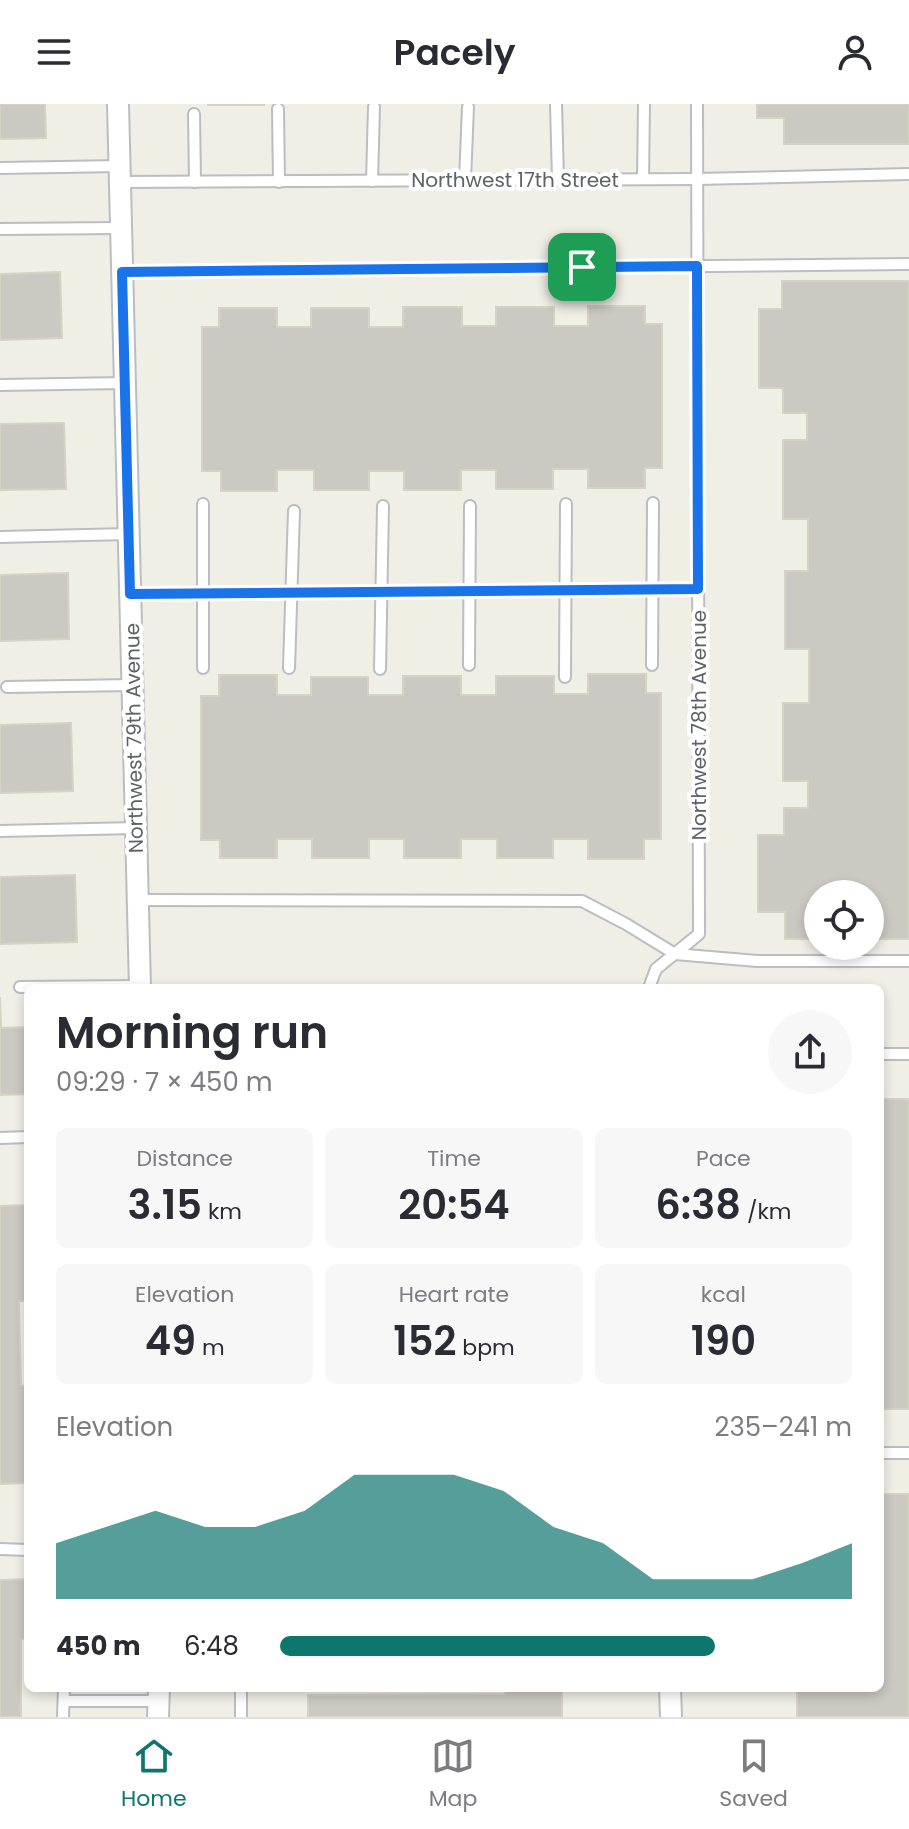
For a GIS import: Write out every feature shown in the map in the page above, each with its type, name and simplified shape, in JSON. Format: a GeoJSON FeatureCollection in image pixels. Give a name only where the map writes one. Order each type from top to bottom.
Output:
{"type":"FeatureCollection","features":[{"type":"Feature","properties":{"kind":"street","name":"Northwest 79th Avenue"},"geometry":{"type":"LineString","coordinates":[[118,104],[140,984]]}},
{"type":"Feature","properties":{"kind":"street"},"geometry":{"type":"LineString","coordinates":[[670,1692],[671,1717]]}},
{"type":"Feature","properties":{"kind":"lane"},"geometry":{"type":"LineString","coordinates":[[556,104],[558,179]]}},
{"type":"Feature","properties":{"kind":"lane"},"geometry":{"type":"LineString","coordinates":[[643,179],[644,104]]}},
{"type":"Feature","properties":{"kind":"lane","name":"Northwest 78th Avenue"},"geometry":{"type":"LineString","coordinates":[[650,984],[656,969],[699,934],[697,104]]}},
{"type":"Feature","properties":{"kind":"lane"},"geometry":{"type":"LineString","coordinates":[[372,181],[374,107]]}},
{"type":"Feature","properties":{"kind":"lane"},"geometry":{"type":"LineString","coordinates":[[465,180],[468,107]]}},
{"type":"Feature","properties":{"kind":"lane"},"geometry":{"type":"LineString","coordinates":[[278,109],[279,182]]}},
{"type":"Feature","properties":{"kind":"lane"},"geometry":{"type":"LineString","coordinates":[[194,114],[195,182]]}},
{"type":"Feature","properties":{"kind":"lane","name":"Northwest 17th Street"},"geometry":{"type":"LineString","coordinates":[[0,168],[120,174],[195,182],[697,179],[909,174]]}},
{"type":"Feature","properties":{"kind":"lane"},"geometry":{"type":"LineString","coordinates":[[0,229],[121,228]]}},
{"type":"Feature","properties":{"kind":"lane"},"geometry":{"type":"LineString","coordinates":[[122,272],[909,264]]}},
{"type":"Feature","properties":{"kind":"lane"},"geometry":{"type":"LineString","coordinates":[[0,385],[125,383]]}},
{"type":"Feature","properties":{"kind":"lane"},"geometry":{"type":"LineString","coordinates":[[652,665],[653,503]]}},
{"type":"Feature","properties":{"kind":"lane"},"geometry":{"type":"LineString","coordinates":[[203,504],[203,668]]}},
{"type":"Feature","properties":{"kind":"lane"},"geometry":{"type":"LineString","coordinates":[[565,677],[566,504]]}},
{"type":"Feature","properties":{"kind":"lane"},"geometry":{"type":"LineString","coordinates":[[380,669],[383,506]]}},
{"type":"Feature","properties":{"kind":"lane"},"geometry":{"type":"LineString","coordinates":[[469,665],[470,506]]}},
{"type":"Feature","properties":{"kind":"lane"},"geometry":{"type":"LineString","coordinates":[[289,668],[294,511]]}},
{"type":"Feature","properties":{"kind":"lane"},"geometry":{"type":"LineString","coordinates":[[0,537],[129,534]]}},
{"type":"Feature","properties":{"kind":"lane"},"geometry":{"type":"LineString","coordinates":[[130,594],[698,589]]}},
{"type":"Feature","properties":{"kind":"lane"},"geometry":{"type":"LineString","coordinates":[[7,687],[133,685]]}},
{"type":"Feature","properties":{"kind":"lane"},"geometry":{"type":"LineString","coordinates":[[0,831],[136,828]]}},
{"type":"Feature","properties":{"kind":"lane"},"geometry":{"type":"LineString","coordinates":[[138,900],[582,901],[675,954],[757,961],[909,961]]}},
{"type":"Feature","properties":{"kind":"lane"},"geometry":{"type":"LineString","coordinates":[[884,1054],[909,1054]]}},
{"type":"Feature","properties":{"kind":"lane"},"geometry":{"type":"LineString","coordinates":[[0,1138],[24,1137]]}},
{"type":"Feature","properties":{"kind":"lane"},"geometry":{"type":"LineString","coordinates":[[884,1453],[909,1453]]}},
{"type":"Feature","properties":{"kind":"lane"},"geometry":{"type":"LineString","coordinates":[[0,1549],[24,1550]]}},
{"type":"Feature","properties":{"kind":"lane"},"geometry":{"type":"LineString","coordinates":[[63,1717],[64,1692]]}},
{"type":"Feature","properties":{"kind":"lane"},"geometry":{"type":"LineString","coordinates":[[241,1692],[241,1717]]}},
{"type":"Feature","properties":{"kind":"lane"},"geometry":{"type":"LineString","coordinates":[[64,1701],[159,1702]]}},
{"type":"Feature","properties":{"kind":"building"},"geometry":{"type":"Polygon","coordinates":[[[0,104],[45,104],[46,138],[0,139],[0,104]]]}},
{"type":"Feature","properties":{"kind":"building"},"geometry":{"type":"Polygon","coordinates":[[[264,104],[264,105],[208,105],[264,104]]]}},
{"type":"Feature","properties":{"kind":"building"},"geometry":{"type":"Polygon","coordinates":[[[757,104],[909,104],[909,144],[784,144],[784,118],[757,118],[757,104]]]}},
{"type":"Feature","properties":{"kind":"building"},"geometry":{"type":"Polygon","coordinates":[[[60,272],[62,338],[0,340],[0,274],[60,272]]]}},
{"type":"Feature","properties":{"kind":"building"},"geometry":{"type":"Polygon","coordinates":[[[782,281],[909,281],[909,939],[884,939],[884,880],[804,880],[804,939],[785,939],[785,912],[758,912],[758,835],[784,835],[784,808],[808,808],[808,781],[783,781],[783,703],[809,703],[809,649],[785,649],[785,571],[808,571],[808,519],[783,519],[783,440],[807,440],[807,413],[783,413],[783,388],[759,388],[759,309],[782,309],[782,281]]]}},
{"type":"Feature","properties":{"kind":"building"},"geometry":{"type":"Polygon","coordinates":[[[588,306],[645,306],[645,324],[662,324],[662,468],[645,468],[645,488],[588,488],[588,469],[553,469],[553,489],[496,489],[496,470],[461,470],[461,490],[404,490],[404,471],[369,471],[369,490],[314,490],[314,470],[277,470],[277,491],[221,491],[221,471],[202,471],[202,327],[219,327],[219,308],[277,308],[277,327],[311,327],[311,308],[369,308],[369,327],[403,327],[403,307],[462,307],[462,326],[496,326],[496,307],[554,307],[554,326],[588,326],[588,306]]]}},
{"type":"Feature","properties":{"kind":"building"},"geometry":{"type":"Polygon","coordinates":[[[64,423],[66,489],[0,490],[0,424],[64,423]]]}},
{"type":"Feature","properties":{"kind":"building"},"geometry":{"type":"Polygon","coordinates":[[[68,573],[69,639],[0,641],[0,575],[68,573]]]}},
{"type":"Feature","properties":{"kind":"building"},"geometry":{"type":"Polygon","coordinates":[[[588,674],[646,674],[646,693],[661,693],[661,839],[644,839],[644,859],[588,859],[588,839],[553,839],[553,858],[497,858],[497,839],[461,839],[461,858],[404,858],[404,839],[369,839],[369,858],[312,858],[312,839],[277,839],[277,858],[220,858],[220,840],[201,840],[201,696],[219,696],[219,675],[277,675],[277,695],[311,695],[311,677],[368,677],[368,695],[403,695],[403,676],[461,676],[461,695],[496,695],[496,676],[554,676],[554,694],[588,694],[588,674]]]}},
{"type":"Feature","properties":{"kind":"building"},"geometry":{"type":"Polygon","coordinates":[[[71,723],[73,791],[0,793],[0,725],[71,723]]]}},
{"type":"Feature","properties":{"kind":"building"},"geometry":{"type":"Polygon","coordinates":[[[75,875],[77,942],[0,944],[0,877],[75,875]]]}},
{"type":"Feature","properties":{"kind":"building"},"geometry":{"type":"Polygon","coordinates":[[[0,997],[1,1028],[24,1027],[24,1094],[0,1095],[0,997]]]}},
{"type":"Feature","properties":{"kind":"building"},"geometry":{"type":"Polygon","coordinates":[[[884,1099],[909,1099],[909,1409],[884,1409],[884,1099]]]}},
{"type":"Feature","properties":{"kind":"building"},"geometry":{"type":"Polygon","coordinates":[[[24,1205],[24,1301],[19,1301],[21,1386],[24,1386],[24,1483],[0,1484],[0,1206],[24,1205]]]}},
{"type":"Feature","properties":{"kind":"building"},"geometry":{"type":"Polygon","coordinates":[[[884,1494],[909,1494],[909,1717],[797,1717],[797,1692],[884,1692],[884,1494]]]}},
{"type":"Feature","properties":{"kind":"building"},"geometry":{"type":"Polygon","coordinates":[[[24,1579],[21,1717],[0,1717],[0,1580],[24,1579]]]}},
{"type":"Feature","properties":{"kind":"building"},"geometry":{"type":"Polygon","coordinates":[[[562,1692],[562,1717],[308,1717],[308,1695],[562,1692]]]}},
{"type":"Feature","properties":{"kind":"route"},"geometry":{"type":"LineString","coordinates":[[697,266],[698,589],[130,594],[122,272],[582,267],[697,266]]}}]}
